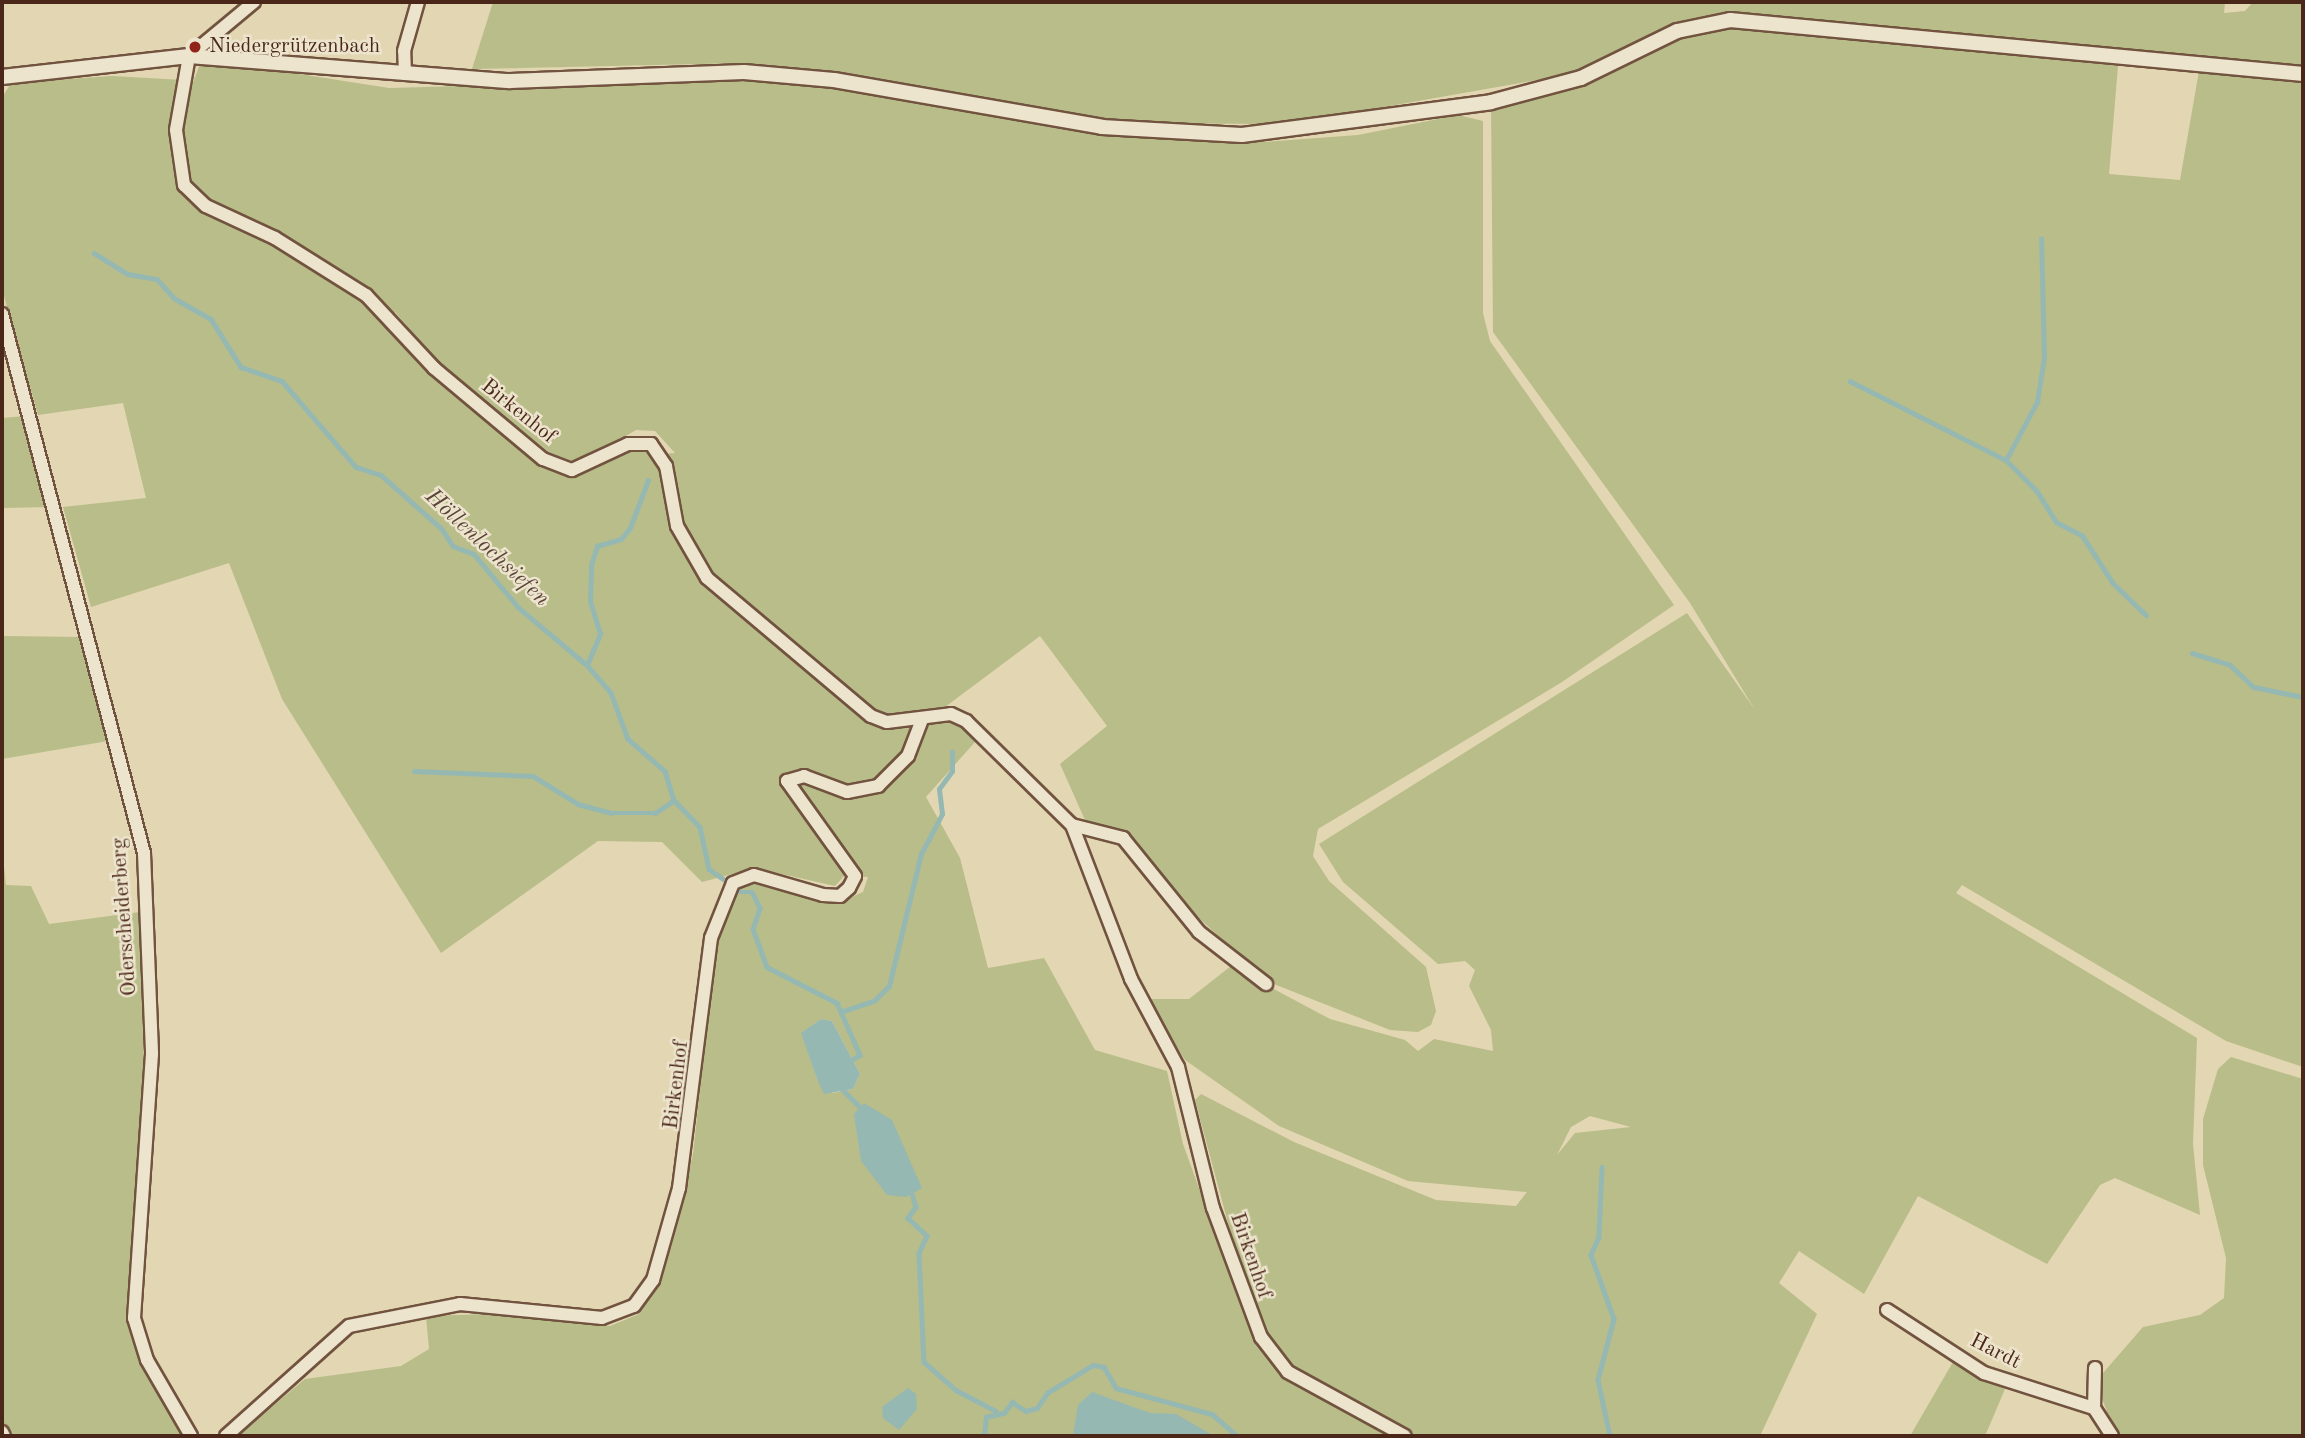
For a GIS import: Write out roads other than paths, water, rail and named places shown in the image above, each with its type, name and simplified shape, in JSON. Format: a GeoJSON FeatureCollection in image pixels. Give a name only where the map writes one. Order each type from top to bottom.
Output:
{"type":"FeatureCollection","features":[{"type":"Feature","properties":{"kind":"street"},"geometry":{"type":"LineString","coordinates":[[189,56],[254,2]]}},
{"type":"Feature","properties":{"kind":"street"},"geometry":{"type":"LineString","coordinates":[[405,74],[404,51],[418,2]]}},
{"type":"Feature","properties":{"kind":"street"},"geometry":{"type":"LineString","coordinates":[[2,77],[189,56],[510,81],[744,72],[834,80],[1102,127],[1242,135],[1491,102],[1594,73],[1677,31],[1730,20],[2303,74]]}},
{"type":"Feature","properties":{"kind":"street","name":"Birkenhof"},"geometry":{"type":"LineString","coordinates":[[189,56],[177,158],[193,196],[348,281],[434,368],[556,466],[586,467],[628,444],[651,443],[666,466],[677,526],[708,578],[871,716],[887,722],[951,714],[966,721],[1072,825],[1131,979],[1178,1067],[1213,1208],[1261,1337],[1288,1372],[1405,1436]]}},
{"type":"Feature","properties":{"kind":"street","name":"Oderscheiderberg"},"geometry":{"type":"LineString","coordinates":[[2,314],[144,853],[152,1054],[134,1318],[147,1360],[191,1436]]}},
{"type":"Feature","properties":{"kind":"street","name":"Birkenhof"},"geometry":{"type":"LineString","coordinates":[[226,1436],[260,1408],[326,1341],[359,1323],[460,1304],[602,1318],[634,1306],[653,1280],[680,1188],[711,938],[733,883],[754,875],[823,895],[840,896],[849,888],[855,876],[787,781],[804,776],[847,792],[878,786],[908,756],[922,719]]}},
{"type":"Feature","properties":{"kind":"street"},"geometry":{"type":"LineString","coordinates":[[1072,825],[1123,838],[1199,932],[1266,984]]}},
{"type":"Feature","properties":{"kind":"street","name":"Hardt"},"geometry":{"type":"LineString","coordinates":[[1888,1310],[1984,1373],[2094,1408]]}},
{"type":"Feature","properties":{"kind":"street"},"geometry":{"type":"LineString","coordinates":[[2095,1368],[2094,1408],[2112,1436]]}},
{"type":"Feature","properties":{"kind":"water"},"geometry":{"type":"Polygon","coordinates":[[[821,1019],[832,1021],[860,1074],[853,1089],[824,1094],[817,1079],[801,1033],[821,1019]]]}},
{"type":"Feature","properties":{"kind":"water"},"geometry":{"type":"Polygon","coordinates":[[[864,1103],[892,1120],[922,1188],[906,1197],[887,1195],[861,1161],[854,1114],[864,1103]]]}},
{"type":"Feature","properties":{"kind":"water"},"geometry":{"type":"Polygon","coordinates":[[[908,1388],[916,1394],[917,1409],[899,1430],[883,1418],[882,1407],[908,1388]]]}},
{"type":"Feature","properties":{"kind":"water"},"geometry":{"type":"Polygon","coordinates":[[[1092,1392],[1150,1413],[1176,1414],[1214,1436],[1073,1436],[1078,1405],[1092,1392]]]}},
{"type":"Feature","properties":{"kind":"waterway"},"geometry":{"type":"LineString","coordinates":[[2006,460],[2037,402],[2044,358],[2041,239]]}},
{"type":"Feature","properties":{"kind":"waterway","name":"Höllenlochsiefen"},"geometry":{"type":"LineString","coordinates":[[94,253],[128,274],[157,279],[174,298],[211,319],[241,367],[282,381],[356,467],[381,475],[442,529],[453,546],[474,554],[519,608],[587,665],[611,693],[628,739],[665,771],[674,800],[700,827],[709,869],[726,881]]}},
{"type":"Feature","properties":{"kind":"waterway"},"geometry":{"type":"LineString","coordinates":[[1850,381],[2006,460],[2037,491],[2056,522],[2082,535],[2113,583],[2146,615]]}},
{"type":"Feature","properties":{"kind":"waterway"},"geometry":{"type":"LineString","coordinates":[[587,665],[600,634],[590,601],[591,565],[597,546],[621,539],[630,528],[648,480]]}},
{"type":"Feature","properties":{"kind":"waterway"},"geometry":{"type":"LineString","coordinates":[[2192,653],[2229,664],[2254,687],[2303,697]]}},
{"type":"Feature","properties":{"kind":"waterway"},"geometry":{"type":"LineString","coordinates":[[841,1012],[875,1000],[889,986],[921,854],[942,814],[939,789],[952,771],[952,752]]}},
{"type":"Feature","properties":{"kind":"waterway"},"geometry":{"type":"LineString","coordinates":[[414,771],[533,776],[578,804],[611,813],[655,813],[674,800]]}},
{"type":"Feature","properties":{"kind":"waterway","name":"Höllenlochsiefen"},"geometry":{"type":"LineString","coordinates":[[739,892],[752,892],[760,908],[753,929],[767,967],[837,1003],[860,1055],[848,1063]]}},
{"type":"Feature","properties":{"kind":"waterway","name":"Höllenlochsiefen"},"geometry":{"type":"LineString","coordinates":[[841,1088],[864,1111]]}},
{"type":"Feature","properties":{"kind":"waterway","name":"Höllenlochsiefen"},"geometry":{"type":"LineString","coordinates":[[896,1135],[913,1178]]}},
{"type":"Feature","properties":{"kind":"waterway"},"geometry":{"type":"LineString","coordinates":[[1602,1167],[1599,1237],[1591,1255],[1614,1319],[1598,1380],[1610,1436]]}},
{"type":"Feature","properties":{"kind":"waterway","name":"Höllenlochsiefen"},"geometry":{"type":"LineString","coordinates":[[911,1190],[916,1207],[908,1218],[927,1236],[919,1253],[924,1362],[956,1390],[996,1411]]}},
{"type":"Feature","properties":{"kind":"waterway"},"geometry":{"type":"LineString","coordinates":[[984,1436],[986,1417],[1004,1413],[1012,1402],[1026,1411],[1037,1408],[1047,1393],[1093,1365],[1104,1367],[1116,1388],[1212,1414],[1237,1436]]}},
{"type":"Feature","properties":{"kind":"place","name":"Niedergrützenbach"},"geometry":{"type":"Point","coordinates":[195,47]}}]}
